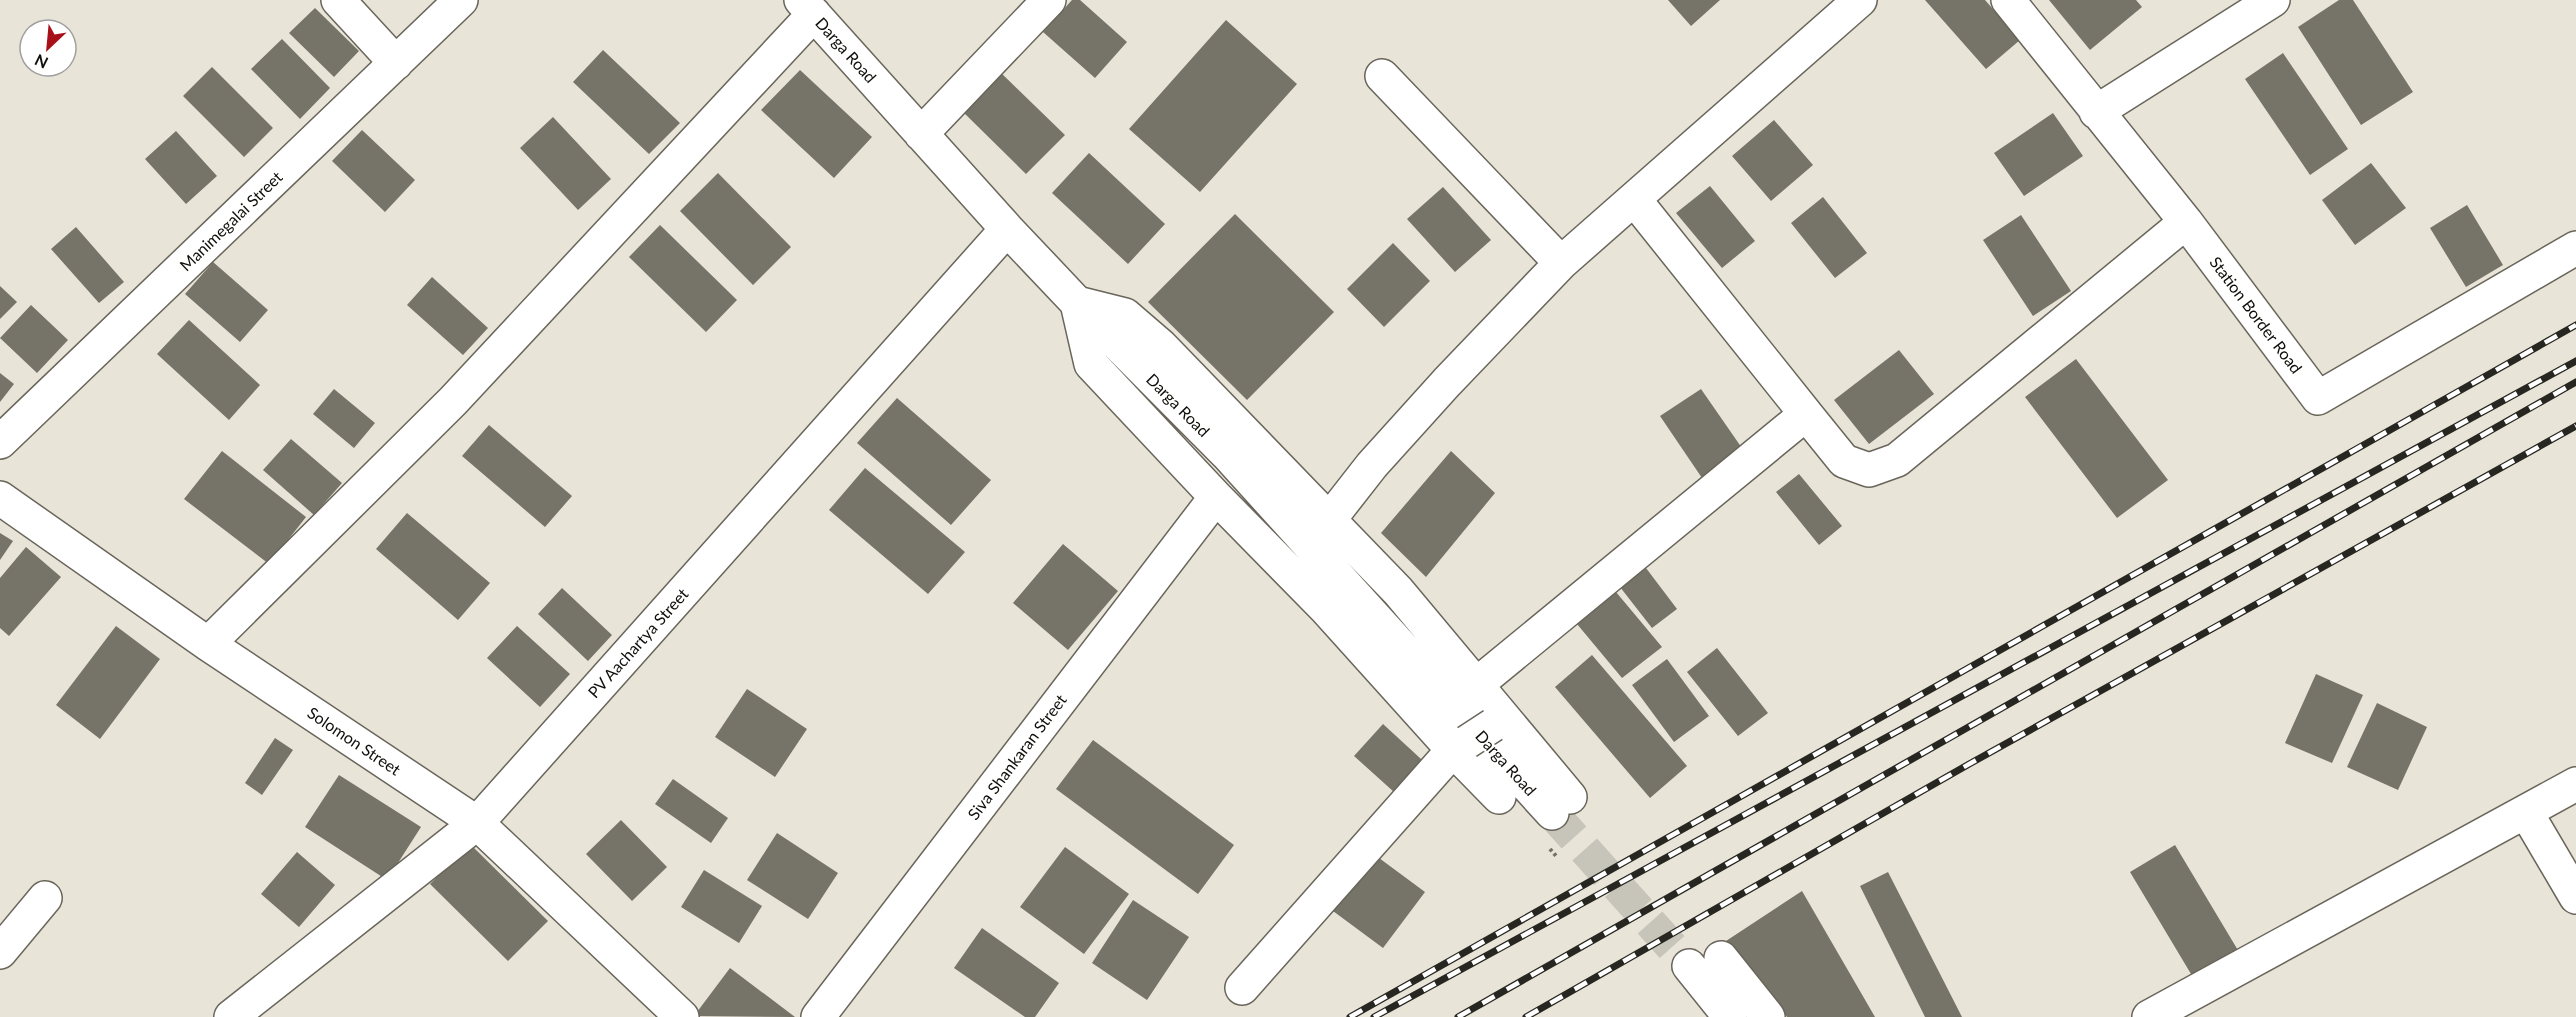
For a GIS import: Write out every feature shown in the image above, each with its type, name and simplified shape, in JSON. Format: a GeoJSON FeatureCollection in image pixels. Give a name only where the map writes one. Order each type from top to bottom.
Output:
{"type":"FeatureCollection","features":[{"type":"Feature","properties":{"kind":"street"},"geometry":{"type":"LineString","coordinates":[[338,0],[396,63]]}},
{"type":"Feature","properties":{"kind":"street","name":"Manimegalai Street"},"geometry":{"type":"LineString","coordinates":[[0,442],[461,0]]}},
{"type":"Feature","properties":{"kind":"street"},"geometry":{"type":"LineString","coordinates":[[921,134],[1049,0]]}},
{"type":"Feature","properties":{"kind":"street","name":"Station Border Road"},"geometry":{"type":"LineString","coordinates":[[2008,0],[2186,222],[2318,398],[2576,248]]}},
{"type":"Feature","properties":{"kind":"street"},"geometry":{"type":"LineString","coordinates":[[2096,112],[2273,0]]}},
{"type":"Feature","properties":{"kind":"street"},"geometry":{"type":"LineString","coordinates":[[1329,520],[1372,465],[1439,390],[1561,263],[1634,199],[1842,5]]}},
{"type":"Feature","properties":{"kind":"street"},"geometry":{"type":"LineString","coordinates":[[208,644],[453,401],[808,7]]}},
{"type":"Feature","properties":{"kind":"street","name":"Darga Road"},"geometry":{"type":"LineString","coordinates":[[808,7],[1007,229],[1227,454],[1561,805],[1479,734]]}},
{"type":"Feature","properties":{"kind":"street"},"geometry":{"type":"LineString","coordinates":[[1382,76],[1561,263]]}},
{"type":"Feature","properties":{"kind":"street"},"geometry":{"type":"LineString","coordinates":[[1634,199],[1844,461],[1869,470],[1898,459],[2186,222]]}},
{"type":"Feature","properties":{"kind":"street","name":"PV Aachartya Street"},"geometry":{"type":"LineString","coordinates":[[231,1017],[477,823],[1007,229]]}},
{"type":"Feature","properties":{"kind":"street"},"geometry":{"type":"LineString","coordinates":[[1479,734],[1326,609],[1216,497],[1091,364],[1077,303],[1125,315],[1161,346],[1398,591],[1476,685],[1479,734],[1499,797]]}},
{"type":"Feature","properties":{"kind":"street"},"geometry":{"type":"LineString","coordinates":[[1476,685],[1806,414]]}},
{"type":"Feature","properties":{"kind":"street","name":"Siva Shankaran Street"},"geometry":{"type":"LineString","coordinates":[[818,1017],[1216,497]]}},
{"type":"Feature","properties":{"kind":"street","name":"Solomon Street"},"geometry":{"type":"LineString","coordinates":[[0,498],[208,644],[477,823],[682,1017]]}},
{"type":"Feature","properties":{"kind":"street"},"geometry":{"type":"LineString","coordinates":[[1242,988],[1479,734]]}},
{"type":"Feature","properties":{"kind":"street"},"geometry":{"type":"LineString","coordinates":[[2149,1017],[2576,784]]}},
{"type":"Feature","properties":{"kind":"street"},"geometry":{"type":"LineString","coordinates":[[2526,812],[2576,897]]}},
{"type":"Feature","properties":{"kind":"street"},"geometry":{"type":"LineString","coordinates":[[0,951],[45,898]]}},
{"type":"Feature","properties":{"kind":"street"},"geometry":{"type":"LineString","coordinates":[[1721,958],[1768,1017]]}},
{"type":"Feature","properties":{"kind":"street"},"geometry":{"type":"LineString","coordinates":[[1689,966],[1730,1017]]}},
{"type":"Feature","properties":{"kind":"building"},"geometry":{"type":"Polygon","coordinates":[[[1072,0],[1080,0],[1127,42],[1095,78],[1043,32],[1072,0]]]}},
{"type":"Feature","properties":{"kind":"building"},"geometry":{"type":"Polygon","coordinates":[[[1668,0],[1720,0],[1691,26],[1668,0]]]}},
{"type":"Feature","properties":{"kind":"building"},"geometry":{"type":"Polygon","coordinates":[[[1925,0],[1985,0],[2020,40],[1986,69],[1925,0]]]}},
{"type":"Feature","properties":{"kind":"building"},"geometry":{"type":"Polygon","coordinates":[[[2049,0],[2136,0],[2142,7],[2090,50],[2049,0]]]}},
{"type":"Feature","properties":{"kind":"building"},"geometry":{"type":"Polygon","coordinates":[[[2339,0],[2353,0],[2413,92],[2361,125],[2298,27],[2339,0]]]}},
{"type":"Feature","properties":{"kind":"building"},"geometry":{"type":"Polygon","coordinates":[[[315,8],[359,51],[334,77],[289,33],[315,8]]]}},
{"type":"Feature","properties":{"kind":"building"},"geometry":{"type":"Polygon","coordinates":[[[1226,20],[1297,84],[1200,192],[1129,129],[1226,20]]]}},
{"type":"Feature","properties":{"kind":"building"},"geometry":{"type":"Polygon","coordinates":[[[282,39],[330,88],[300,119],[251,69],[282,39]]]}},
{"type":"Feature","properties":{"kind":"building"},"geometry":{"type":"Polygon","coordinates":[[[603,50],[680,123],[649,154],[573,82],[603,50]]]}},
{"type":"Feature","properties":{"kind":"building"},"geometry":{"type":"Polygon","coordinates":[[[2283,53],[2348,149],[2310,175],[2245,79],[2283,53]]]}},
{"type":"Feature","properties":{"kind":"building"},"geometry":{"type":"Polygon","coordinates":[[[212,67],[273,128],[244,157],[183,96],[212,67]]]}},
{"type":"Feature","properties":{"kind":"building"},"geometry":{"type":"Polygon","coordinates":[[[800,70],[872,137],[834,178],[761,110],[800,70]]]}},
{"type":"Feature","properties":{"kind":"building"},"geometry":{"type":"Polygon","coordinates":[[[998,70],[1065,135],[1026,174],[960,109],[998,70]]]}},
{"type":"Feature","properties":{"kind":"building"},"geometry":{"type":"Polygon","coordinates":[[[2053,113],[2083,156],[2024,196],[1994,153],[2053,113]]]}},
{"type":"Feature","properties":{"kind":"building"},"geometry":{"type":"Polygon","coordinates":[[[553,117],[611,179],[578,210],[520,148],[553,117]]]}},
{"type":"Feature","properties":{"kind":"building"},"geometry":{"type":"Polygon","coordinates":[[[1774,120],[1813,165],[1771,201],[1732,156],[1774,120]]]}},
{"type":"Feature","properties":{"kind":"building"},"geometry":{"type":"Polygon","coordinates":[[[362,130],[415,180],[385,212],[332,161],[362,130]]]}},
{"type":"Feature","properties":{"kind":"building"},"geometry":{"type":"Polygon","coordinates":[[[176,131],[217,176],[186,204],[145,159],[176,131]]]}},
{"type":"Feature","properties":{"kind":"building"},"geometry":{"type":"Polygon","coordinates":[[[1089,153],[1165,224],[1128,264],[1052,193],[1089,153]]]}},
{"type":"Feature","properties":{"kind":"building"},"geometry":{"type":"Polygon","coordinates":[[[2371,163],[2406,208],[2355,245],[2322,200],[2371,163]]]}},
{"type":"Feature","properties":{"kind":"building"},"geometry":{"type":"Polygon","coordinates":[[[718,173],[791,247],[753,285],[680,211],[718,173]]]}},
{"type":"Feature","properties":{"kind":"building"},"geometry":{"type":"Polygon","coordinates":[[[1710,186],[1755,241],[1722,268],[1676,213],[1710,186]]]}},
{"type":"Feature","properties":{"kind":"building"},"geometry":{"type":"Polygon","coordinates":[[[1443,187],[1491,240],[1455,272],[1407,219],[1443,187]]]}},
{"type":"Feature","properties":{"kind":"building"},"geometry":{"type":"Polygon","coordinates":[[[1823,197],[1867,253],[1835,278],[1791,223],[1823,197]]]}},
{"type":"Feature","properties":{"kind":"building"},"geometry":{"type":"Polygon","coordinates":[[[2467,205],[2503,265],[2466,287],[2430,228],[2467,205]]]}},
{"type":"Feature","properties":{"kind":"building"},"geometry":{"type":"Polygon","coordinates":[[[1235,214],[1334,312],[1247,400],[1148,302],[1235,214]]]}},
{"type":"Feature","properties":{"kind":"building"},"geometry":{"type":"Polygon","coordinates":[[[2021,215],[2071,291],[2033,316],[1983,240],[2021,215]]]}},
{"type":"Feature","properties":{"kind":"building"},"geometry":{"type":"Polygon","coordinates":[[[660,225],[737,300],[706,332],[629,257],[660,225]]]}},
{"type":"Feature","properties":{"kind":"building"},"geometry":{"type":"Polygon","coordinates":[[[76,227],[124,282],[99,303],[51,249],[76,227]]]}},
{"type":"Feature","properties":{"kind":"building"},"geometry":{"type":"Polygon","coordinates":[[[1393,243],[1430,281],[1384,327],[1347,289],[1393,243]]]}},
{"type":"Feature","properties":{"kind":"building"},"geometry":{"type":"Polygon","coordinates":[[[213,262],[268,310],[240,342],[185,294],[213,262]]]}},
{"type":"Feature","properties":{"kind":"building"},"geometry":{"type":"Polygon","coordinates":[[[432,277],[488,328],[463,355],[407,305],[432,277]]]}},
{"type":"Feature","properties":{"kind":"building"},"geometry":{"type":"Polygon","coordinates":[[[0,286],[17,302],[0,319],[0,286]]]}},
{"type":"Feature","properties":{"kind":"building"},"geometry":{"type":"Polygon","coordinates":[[[31,305],[68,340],[37,373],[0,338],[31,305]]]}},
{"type":"Feature","properties":{"kind":"building"},"geometry":{"type":"Polygon","coordinates":[[[189,320],[260,385],[229,420],[157,354],[189,320]]]}},
{"type":"Feature","properties":{"kind":"building"},"geometry":{"type":"Polygon","coordinates":[[[1899,350],[1934,394],[1869,444],[1834,400],[1899,350]]]}},
{"type":"Feature","properties":{"kind":"building"},"geometry":{"type":"Polygon","coordinates":[[[2076,359],[2168,480],[2117,518],[2025,397],[2076,359]]]}},
{"type":"Feature","properties":{"kind":"building"},"geometry":{"type":"Polygon","coordinates":[[[0,373],[14,384],[0,402],[0,373]]]}},
{"type":"Feature","properties":{"kind":"building"},"geometry":{"type":"Polygon","coordinates":[[[334,389],[375,423],[354,448],[313,414],[334,389]]]}},
{"type":"Feature","properties":{"kind":"building"},"geometry":{"type":"Polygon","coordinates":[[[1701,389],[1744,451],[1702,478],[1660,416],[1701,389]]]}},
{"type":"Feature","properties":{"kind":"building"},"geometry":{"type":"Polygon","coordinates":[[[897,398],[991,480],[951,525],[857,443],[897,398]]]}},
{"type":"Feature","properties":{"kind":"building"},"geometry":{"type":"Polygon","coordinates":[[[489,425],[572,496],[545,527],[462,456],[489,425]]]}},
{"type":"Feature","properties":{"kind":"building"},"geometry":{"type":"Polygon","coordinates":[[[291,439],[342,483],[314,515],[263,470],[291,439]]]}},
{"type":"Feature","properties":{"kind":"building"},"geometry":{"type":"Polygon","coordinates":[[[222,451],[306,517],[269,564],[184,499],[222,451]]]}},
{"type":"Feature","properties":{"kind":"building"},"geometry":{"type":"Polygon","coordinates":[[[1451,451],[1495,493],[1426,577],[1381,533],[1451,451]]]}},
{"type":"Feature","properties":{"kind":"building"},"geometry":{"type":"Polygon","coordinates":[[[865,468],[965,552],[928,594],[829,510],[865,468]]]}},
{"type":"Feature","properties":{"kind":"building"},"geometry":{"type":"Polygon","coordinates":[[[1799,474],[1842,526],[1819,545],[1776,492],[1799,474]]]}},
{"type":"Feature","properties":{"kind":"building"},"geometry":{"type":"Polygon","coordinates":[[[407,513],[490,583],[458,620],[376,549],[407,513]]]}},
{"type":"Feature","properties":{"kind":"building"},"geometry":{"type":"Polygon","coordinates":[[[0,533],[13,541],[0,560],[0,533]]]}},
{"type":"Feature","properties":{"kind":"building"},"geometry":{"type":"Polygon","coordinates":[[[1063,544],[1118,591],[1068,650],[1013,603],[1063,544]]]}},
{"type":"Feature","properties":{"kind":"building"},"geometry":{"type":"Polygon","coordinates":[[[26,547],[61,577],[9,636],[0,628],[0,578],[26,547]]]}},
{"type":"Feature","properties":{"kind":"building"},"geometry":{"type":"Polygon","coordinates":[[[1646,568],[1677,609],[1652,628],[1620,587],[1646,568]]]}},
{"type":"Feature","properties":{"kind":"building"},"geometry":{"type":"Polygon","coordinates":[[[562,588],[612,635],[588,661],[538,614],[562,588]]]}},
{"type":"Feature","properties":{"kind":"building"},"geometry":{"type":"Polygon","coordinates":[[[1616,592],[1662,647],[1622,678],[1577,624],[1616,592]]]}},
{"type":"Feature","properties":{"kind":"building"},"geometry":{"type":"Polygon","coordinates":[[[116,626],[160,659],[100,739],[56,705],[116,626]]]}},
{"type":"Feature","properties":{"kind":"building"},"geometry":{"type":"Polygon","coordinates":[[[517,626],[570,674],[540,707],[487,658],[517,626]]]}},
{"type":"Feature","properties":{"kind":"building"},"geometry":{"type":"Polygon","coordinates":[[[1717,648],[1768,713],[1738,736],[1687,672],[1717,648]]]}},
{"type":"Feature","properties":{"kind":"building"},"geometry":{"type":"Polygon","coordinates":[[[1592,655],[1687,766],[1650,798],[1555,687],[1592,655]]]}},
{"type":"Feature","properties":{"kind":"building"},"geometry":{"type":"Polygon","coordinates":[[[1667,659],[1709,716],[1674,742],[1632,685],[1667,659]]]}},
{"type":"Feature","properties":{"kind":"building"},"geometry":{"type":"Polygon","coordinates":[[[2316,674],[2363,695],[2332,763],[2285,743],[2316,674]]]}},
{"type":"Feature","properties":{"kind":"building"},"geometry":{"type":"Polygon","coordinates":[[[747,689],[807,729],[775,777],[715,737],[747,689]]]}},
{"type":"Feature","properties":{"kind":"building"},"geometry":{"type":"Polygon","coordinates":[[[2377,703],[2427,727],[2398,790],[2347,767],[2377,703]]]}},
{"type":"Feature","properties":{"kind":"building"},"geometry":{"type":"Polygon","coordinates":[[[1383,724],[1433,770],[1404,801],[1354,756],[1383,724]]]}},
{"type":"Feature","properties":{"kind":"building"},"geometry":{"type":"Polygon","coordinates":[[[275,738],[293,750],[262,795],[245,783],[275,738]]]}},
{"type":"Feature","properties":{"kind":"building"},"geometry":{"type":"Polygon","coordinates":[[[1093,740],[1234,845],[1198,894],[1056,789],[1093,740]]]}},
{"type":"Feature","properties":{"kind":"building"},"geometry":{"type":"Polygon","coordinates":[[[339,775],[421,827],[387,880],[305,827],[339,775]]]}},
{"type":"Feature","properties":{"kind":"building"},"geometry":{"type":"Polygon","coordinates":[[[673,779],[728,818],[711,843],[655,804],[673,779]]]}},
{"type":"Feature","properties":{"kind":"building"},"geometry":{"type":"Polygon","coordinates":[[[621,820],[667,867],[632,901],[586,854],[621,820]]]}},
{"type":"Feature","properties":{"kind":"building"},"geometry":{"type":"Polygon","coordinates":[[[777,833],[838,873],[808,919],[747,880],[777,833]]]}},
{"type":"Feature","properties":{"kind":"building"},"geometry":{"type":"Polygon","coordinates":[[[470,844],[548,921],[508,961],[430,884],[470,844]]]}},
{"type":"Feature","properties":{"kind":"building"},"geometry":{"type":"Polygon","coordinates":[[[2175,845],[2239,952],[2194,979],[2130,872],[2175,845]]]}},
{"type":"Feature","properties":{"kind":"building"},"geometry":{"type":"Polygon","coordinates":[[[1065,847],[1129,894],[1084,954],[1020,907],[1065,847]]]}},
{"type":"Feature","properties":{"kind":"building"},"geometry":{"type":"Polygon","coordinates":[[[297,852],[335,885],[299,927],[261,894],[297,852]]]}},
{"type":"Feature","properties":{"kind":"building"},"geometry":{"type":"Polygon","coordinates":[[[1375,855],[1425,892],[1383,948],[1333,911],[1375,855]]]}},
{"type":"Feature","properties":{"kind":"building"},"geometry":{"type":"Polygon","coordinates":[[[704,870],[762,906],[739,943],[681,907],[704,870]]]}},
{"type":"Feature","properties":{"kind":"building"},"geometry":{"type":"Polygon","coordinates":[[[1888,872],[1962,1017],[1925,1017],[1860,886],[1888,872]]]}},
{"type":"Feature","properties":{"kind":"building"},"geometry":{"type":"Polygon","coordinates":[[[1802,891],[1875,1017],[1787,1017],[1726,941],[1802,891]]]}},
{"type":"Feature","properties":{"kind":"building"},"geometry":{"type":"Polygon","coordinates":[[[1133,900],[1189,937],[1147,1000],[1092,963],[1133,900]]]}},
{"type":"Feature","properties":{"kind":"building"},"geometry":{"type":"Polygon","coordinates":[[[982,928],[1059,983],[1035,1017],[1025,1017],[954,968],[982,928]]]}},
{"type":"Feature","properties":{"kind":"building"},"geometry":{"type":"Polygon","coordinates":[[[730,968],[795,1017],[694,1016],[730,968]]]}},
{"type":"Feature","properties":{"kind":"tunnel"},"geometry":{"type":"LineString","coordinates":[[1552,813],[1689,966]]}},
{"type":"Feature","properties":{"kind":"railway"},"geometry":{"type":"LineString","coordinates":[[1350,1017],[2576,325]]}},
{"type":"Feature","properties":{"kind":"railway"},"geometry":{"type":"LineString","coordinates":[[1374,1017],[2576,361]]}},
{"type":"Feature","properties":{"kind":"railway"},"geometry":{"type":"LineString","coordinates":[[1458,1017],[2576,382]]}},
{"type":"Feature","properties":{"kind":"railway"},"geometry":{"type":"LineString","coordinates":[[1526,1017],[1971,763],[2576,426]]}}]}
